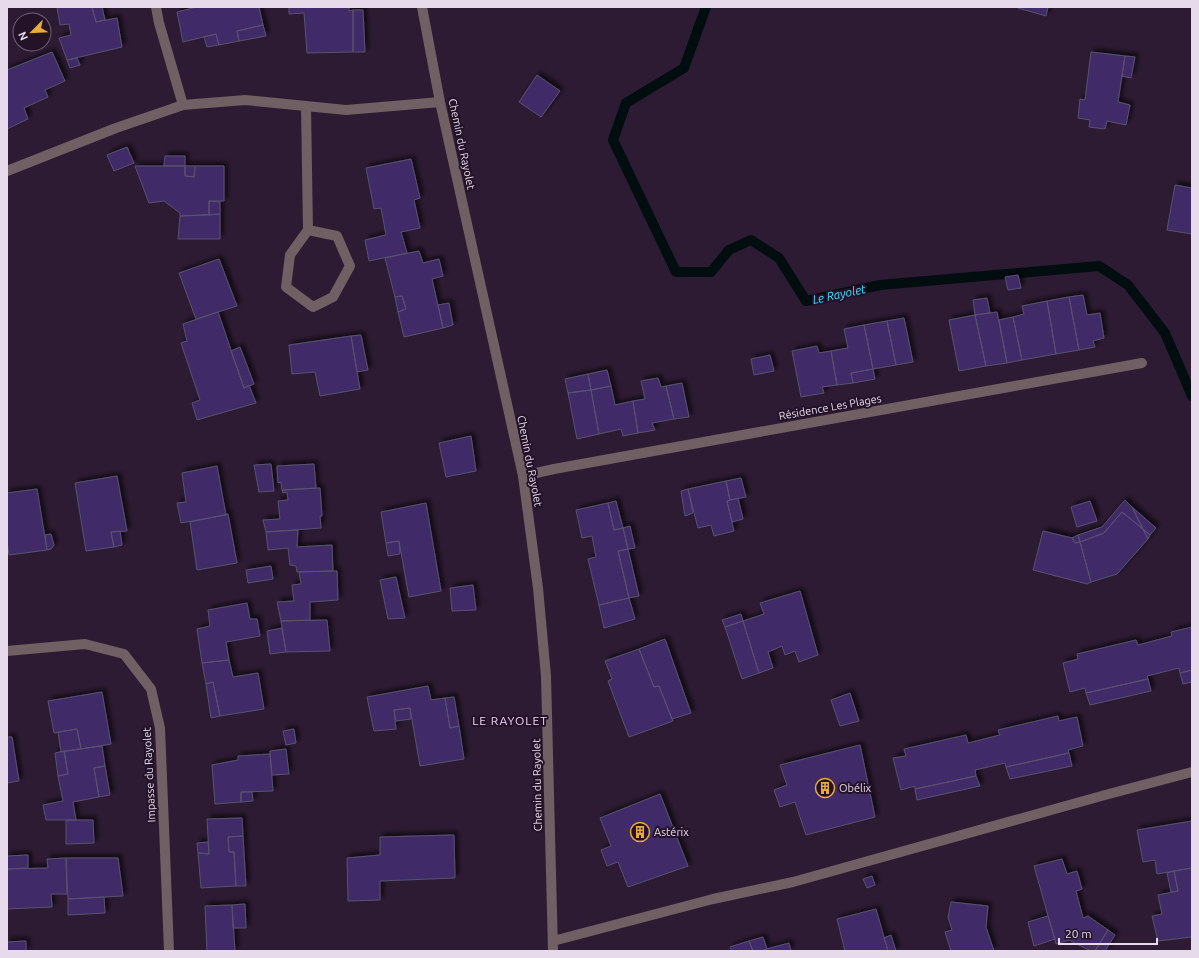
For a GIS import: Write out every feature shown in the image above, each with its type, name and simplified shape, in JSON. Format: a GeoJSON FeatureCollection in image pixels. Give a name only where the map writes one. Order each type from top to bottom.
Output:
{"type":"FeatureCollection","features":[{"type":"Feature","properties":{"kind":"street"},"geometry":{"type":"LineString","coordinates":[[156,7],[159,23],[183,105]]}},
{"type":"Feature","properties":{"kind":"street","name":"Chemin du Rayolet"},"geometry":{"type":"LineString","coordinates":[[422,7],[440,102],[523,476],[538,588],[546,676],[553,946]]}},
{"type":"Feature","properties":{"kind":"street"},"geometry":{"type":"LineString","coordinates":[[7,171],[116,128],[183,105],[245,100],[346,110],[440,102]]}},
{"type":"Feature","properties":{"kind":"street"},"geometry":{"type":"LineString","coordinates":[[306,106],[308,230],[290,254],[286,287],[313,307],[333,297],[350,266],[337,236],[308,230]]}},
{"type":"Feature","properties":{"kind":"street","name":"Résidence Les Plages"},"geometry":{"type":"LineString","coordinates":[[523,476],[1142,363]]}},
{"type":"Feature","properties":{"kind":"street","name":"Impasse du Rayolet"},"geometry":{"type":"LineString","coordinates":[[7,651],[85,644],[124,654],[151,689],[160,728],[169,951]]}},
{"type":"Feature","properties":{"kind":"street"},"geometry":{"type":"LineString","coordinates":[[553,946],[713,899],[793,882],[1192,772]]}},
{"type":"Feature","properties":{"kind":"building"},"geometry":{"type":"Polygon","coordinates":[[[57,7],[92,7],[96,22],[117,18],[122,47],[67,60],[59,38],[71,35],[69,24],[60,25],[57,7]]]}},
{"type":"Feature","properties":{"kind":"building"},"geometry":{"type":"Polygon","coordinates":[[[92,7],[102,7],[105,20],[96,22],[92,7]]]}},
{"type":"Feature","properties":{"kind":"building"},"geometry":{"type":"Polygon","coordinates":[[[197,7],[259,7],[263,25],[237,31],[239,41],[219,45],[216,34],[183,42],[177,12],[197,7]]]}},
{"type":"Feature","properties":{"kind":"building"},"geometry":{"type":"Polygon","coordinates":[[[289,7],[349,7],[349,11],[353,10],[353,52],[307,53],[304,13],[289,14],[289,7]]]}},
{"type":"Feature","properties":{"kind":"building"},"geometry":{"type":"Polygon","coordinates":[[[1018,7],[1048,7],[1046,16],[1018,7]]]}},
{"type":"Feature","properties":{"kind":"building"},"geometry":{"type":"Polygon","coordinates":[[[353,10],[363,10],[365,52],[353,52],[353,10]]]}},
{"type":"Feature","properties":{"kind":"building"},"geometry":{"type":"Polygon","coordinates":[[[263,25],[266,36],[239,41],[237,31],[263,25]]]}},
{"type":"Feature","properties":{"kind":"building"},"geometry":{"type":"Polygon","coordinates":[[[216,34],[219,45],[207,47],[204,37],[216,34]]]}},
{"type":"Feature","properties":{"kind":"building"},"geometry":{"type":"Polygon","coordinates":[[[52,52],[65,81],[45,90],[48,97],[24,108],[28,119],[7,129],[7,70],[52,52]]]}},
{"type":"Feature","properties":{"kind":"building"},"geometry":{"type":"Polygon","coordinates":[[[1091,52],[1125,56],[1118,102],[1130,105],[1126,125],[1107,121],[1105,129],[1089,127],[1090,120],[1078,118],[1080,99],[1085,100],[1091,52]]]}},
{"type":"Feature","properties":{"kind":"building"},"geometry":{"type":"Polygon","coordinates":[[[1125,56],[1135,57],[1131,78],[1122,76],[1125,56]]]}},
{"type":"Feature","properties":{"kind":"building"},"geometry":{"type":"Polygon","coordinates":[[[77,58],[80,65],[70,68],[67,60],[77,58]]]}},
{"type":"Feature","properties":{"kind":"building"},"geometry":{"type":"Polygon","coordinates":[[[537,75],[560,91],[541,117],[519,102],[537,75]]]}},
{"type":"Feature","properties":{"kind":"building"},"geometry":{"type":"Polygon","coordinates":[[[127,147],[134,163],[114,171],[107,155],[127,147]]]}},
{"type":"Feature","properties":{"kind":"building"},"geometry":{"type":"Polygon","coordinates":[[[165,156],[185,156],[185,166],[164,166],[165,156]]]}},
{"type":"Feature","properties":{"kind":"building"},"geometry":{"type":"Polygon","coordinates":[[[411,159],[420,198],[414,200],[420,228],[401,232],[407,253],[369,261],[365,240],[386,235],[381,208],[374,209],[366,168],[411,159]]]}},
{"type":"Feature","properties":{"kind":"building"},"geometry":{"type":"Polygon","coordinates":[[[135,166],[185,166],[185,176],[194,177],[195,166],[224,166],[224,201],[209,201],[209,215],[180,216],[180,213],[164,201],[149,203],[135,166]]]}},
{"type":"Feature","properties":{"kind":"building"},"geometry":{"type":"Polygon","coordinates":[[[185,166],[195,166],[194,177],[185,176],[185,166]]]}},
{"type":"Feature","properties":{"kind":"building"},"geometry":{"type":"Polygon","coordinates":[[[1175,185],[1192,188],[1192,234],[1167,230],[1175,185]]]}},
{"type":"Feature","properties":{"kind":"building"},"geometry":{"type":"Polygon","coordinates":[[[209,201],[220,202],[220,214],[209,215],[209,201]]]}},
{"type":"Feature","properties":{"kind":"building"},"geometry":{"type":"Polygon","coordinates":[[[220,214],[220,239],[178,239],[180,216],[220,214]]]}},
{"type":"Feature","properties":{"kind":"building"},"geometry":{"type":"Polygon","coordinates":[[[419,251],[423,263],[439,259],[443,276],[432,279],[443,328],[404,337],[398,312],[406,309],[402,296],[395,297],[385,258],[419,251]]]}},
{"type":"Feature","properties":{"kind":"building"},"geometry":{"type":"Polygon","coordinates":[[[219,259],[237,306],[196,319],[179,273],[219,259]]]}},
{"type":"Feature","properties":{"kind":"building"},"geometry":{"type":"Polygon","coordinates":[[[1018,275],[1021,288],[1008,290],[1005,277],[1018,275]]]}},
{"type":"Feature","properties":{"kind":"building"},"geometry":{"type":"Polygon","coordinates":[[[1083,295],[1087,315],[1100,313],[1104,338],[1093,341],[1095,347],[1079,350],[1069,297],[1083,295]]]}},
{"type":"Feature","properties":{"kind":"building"},"geometry":{"type":"Polygon","coordinates":[[[402,296],[406,309],[398,312],[395,297],[402,296]]]}},
{"type":"Feature","properties":{"kind":"building"},"geometry":{"type":"Polygon","coordinates":[[[1069,297],[1079,350],[1056,354],[1047,301],[1069,297]]]}},
{"type":"Feature","properties":{"kind":"building"},"geometry":{"type":"Polygon","coordinates":[[[987,298],[990,313],[975,315],[973,300],[987,298]]]}},
{"type":"Feature","properties":{"kind":"building"},"geometry":{"type":"Polygon","coordinates":[[[1047,301],[1056,354],[1022,360],[1013,317],[1024,314],[1022,306],[1047,301]]]}},
{"type":"Feature","properties":{"kind":"building"},"geometry":{"type":"Polygon","coordinates":[[[449,303],[453,325],[443,328],[438,305],[449,303]]]}},
{"type":"Feature","properties":{"kind":"building"},"geometry":{"type":"Polygon","coordinates":[[[218,312],[244,388],[249,385],[256,403],[197,420],[192,403],[200,400],[181,343],[187,341],[183,324],[218,312]]]}},
{"type":"Feature","properties":{"kind":"building"},"geometry":{"type":"Polygon","coordinates":[[[997,312],[1007,363],[986,366],[975,315],[997,312]]]}},
{"type":"Feature","properties":{"kind":"building"},"geometry":{"type":"Polygon","coordinates":[[[975,315],[986,366],[959,371],[949,320],[975,315]]]}},
{"type":"Feature","properties":{"kind":"building"},"geometry":{"type":"Polygon","coordinates":[[[1013,317],[1022,360],[1007,363],[999,320],[1013,317]]]}},
{"type":"Feature","properties":{"kind":"building"},"geometry":{"type":"Polygon","coordinates":[[[904,318],[913,362],[896,365],[887,321],[904,318]]]}},
{"type":"Feature","properties":{"kind":"building"},"geometry":{"type":"Polygon","coordinates":[[[887,321],[896,365],[873,369],[864,325],[887,321]]]}},
{"type":"Feature","properties":{"kind":"building"},"geometry":{"type":"Polygon","coordinates":[[[864,325],[873,369],[851,373],[853,383],[837,385],[831,351],[848,348],[844,329],[864,325]]]}},
{"type":"Feature","properties":{"kind":"building"},"geometry":{"type":"Polygon","coordinates":[[[361,335],[368,370],[357,372],[351,336],[361,335]]]}},
{"type":"Feature","properties":{"kind":"building"},"geometry":{"type":"Polygon","coordinates":[[[351,336],[360,389],[320,396],[315,372],[292,374],[289,345],[351,336]]]}},
{"type":"Feature","properties":{"kind":"building"},"geometry":{"type":"Polygon","coordinates":[[[817,346],[819,353],[831,351],[837,385],[822,387],[824,393],[801,397],[792,351],[817,346]]]}},
{"type":"Feature","properties":{"kind":"building"},"geometry":{"type":"Polygon","coordinates":[[[240,347],[254,384],[244,388],[231,351],[240,347]]]}},
{"type":"Feature","properties":{"kind":"building"},"geometry":{"type":"Polygon","coordinates":[[[770,355],[774,371],[754,375],[751,359],[770,355]]]}},
{"type":"Feature","properties":{"kind":"building"},"geometry":{"type":"Polygon","coordinates":[[[873,369],[875,379],[853,383],[851,373],[873,369]]]}},
{"type":"Feature","properties":{"kind":"building"},"geometry":{"type":"Polygon","coordinates":[[[607,370],[611,386],[591,390],[588,374],[607,370]]]}},
{"type":"Feature","properties":{"kind":"building"},"geometry":{"type":"Polygon","coordinates":[[[588,374],[591,390],[568,393],[565,379],[588,374]]]}},
{"type":"Feature","properties":{"kind":"building"},"geometry":{"type":"Polygon","coordinates":[[[658,378],[661,387],[666,386],[674,419],[652,423],[655,430],[638,433],[633,401],[645,399],[641,381],[658,378]]]}},
{"type":"Feature","properties":{"kind":"building"},"geometry":{"type":"Polygon","coordinates":[[[682,383],[689,417],[674,419],[666,386],[682,383]]]}},
{"type":"Feature","properties":{"kind":"building"},"geometry":{"type":"Polygon","coordinates":[[[611,386],[615,405],[633,401],[638,433],[623,436],[621,429],[599,434],[591,390],[611,386]]]}},
{"type":"Feature","properties":{"kind":"building"},"geometry":{"type":"Polygon","coordinates":[[[591,390],[599,434],[577,439],[568,393],[591,390]]]}},
{"type":"Feature","properties":{"kind":"building"},"geometry":{"type":"Polygon","coordinates":[[[471,436],[476,471],[446,477],[439,443],[471,436]]]}},
{"type":"Feature","properties":{"kind":"building"},"geometry":{"type":"Polygon","coordinates":[[[271,464],[274,491],[259,492],[254,465],[271,464]]]}},
{"type":"Feature","properties":{"kind":"building"},"geometry":{"type":"Polygon","coordinates":[[[314,464],[316,488],[282,490],[281,482],[278,483],[277,466],[314,464]]]}},
{"type":"Feature","properties":{"kind":"building"},"geometry":{"type":"Polygon","coordinates":[[[217,466],[226,515],[181,523],[177,503],[186,502],[182,473],[217,466]]]}},
{"type":"Feature","properties":{"kind":"building"},"geometry":{"type":"Polygon","coordinates":[[[117,476],[127,531],[111,532],[114,547],[86,551],[75,483],[117,476]]]}},
{"type":"Feature","properties":{"kind":"building"},"geometry":{"type":"Polygon","coordinates":[[[741,478],[746,497],[730,500],[726,481],[741,478]]]}},
{"type":"Feature","properties":{"kind":"building"},"geometry":{"type":"Polygon","coordinates":[[[726,481],[730,500],[727,501],[734,531],[714,536],[711,525],[698,528],[688,489],[726,481]]]}},
{"type":"Feature","properties":{"kind":"building"},"geometry":{"type":"Polygon","coordinates":[[[320,488],[322,516],[320,516],[321,528],[266,532],[263,520],[280,519],[278,501],[288,500],[287,492],[283,493],[282,490],[320,488]]]}},
{"type":"Feature","properties":{"kind":"building"},"geometry":{"type":"Polygon","coordinates":[[[37,489],[47,550],[9,555],[7,541],[7,493],[37,489]]]}},
{"type":"Feature","properties":{"kind":"building"},"geometry":{"type":"Polygon","coordinates":[[[688,489],[693,513],[685,516],[681,491],[688,489]]]}},
{"type":"Feature","properties":{"kind":"building"},"geometry":{"type":"Polygon","coordinates":[[[738,498],[743,519],[732,522],[727,501],[738,498]]]}},
{"type":"Feature","properties":{"kind":"building"},"geometry":{"type":"Polygon","coordinates":[[[1125,500],[1132,507],[1143,529],[1122,512],[1104,533],[1080,542],[1078,535],[1102,527],[1125,500]]]}},
{"type":"Feature","properties":{"kind":"building"},"geometry":{"type":"Polygon","coordinates":[[[616,501],[623,528],[614,530],[608,503],[616,501]]]}},
{"type":"Feature","properties":{"kind":"building"},"geometry":{"type":"Polygon","coordinates":[[[1090,501],[1097,521],[1077,527],[1071,507],[1090,501]]]}},
{"type":"Feature","properties":{"kind":"building"},"geometry":{"type":"Polygon","coordinates":[[[426,503],[441,591],[409,597],[399,541],[386,543],[381,512],[426,503]]]}},
{"type":"Feature","properties":{"kind":"building"},"geometry":{"type":"Polygon","coordinates":[[[608,503],[614,530],[623,528],[628,549],[618,551],[629,598],[599,605],[588,559],[596,557],[592,536],[582,538],[576,510],[608,503]]]}},
{"type":"Feature","properties":{"kind":"building"},"geometry":{"type":"Polygon","coordinates":[[[1132,507],[1156,528],[1150,535],[1143,529],[1132,507]]]}},
{"type":"Feature","properties":{"kind":"building"},"geometry":{"type":"Polygon","coordinates":[[[1122,512],[1143,529],[1148,539],[1117,574],[1091,582],[1080,542],[1104,533],[1122,512]]]}},
{"type":"Feature","properties":{"kind":"building"},"geometry":{"type":"Polygon","coordinates":[[[228,514],[237,563],[197,570],[190,522],[228,514]]]}},
{"type":"Feature","properties":{"kind":"building"},"geometry":{"type":"Polygon","coordinates":[[[630,526],[635,548],[628,549],[623,528],[630,526]]]}},
{"type":"Feature","properties":{"kind":"building"},"geometry":{"type":"Polygon","coordinates":[[[1143,529],[1150,535],[1148,539],[1143,529]]]}},
{"type":"Feature","properties":{"kind":"building"},"geometry":{"type":"Polygon","coordinates":[[[298,530],[297,547],[332,545],[333,571],[297,572],[296,566],[290,565],[288,548],[268,550],[266,532],[298,530]]]}},
{"type":"Feature","properties":{"kind":"building"},"geometry":{"type":"Polygon","coordinates":[[[120,531],[122,545],[114,547],[111,532],[120,531]]]}},
{"type":"Feature","properties":{"kind":"building"},"geometry":{"type":"Polygon","coordinates":[[[1043,531],[1072,538],[1075,543],[1080,542],[1091,582],[1087,584],[1033,570],[1043,531]]]}},
{"type":"Feature","properties":{"kind":"building"},"geometry":{"type":"Polygon","coordinates":[[[51,534],[54,545],[51,549],[47,550],[45,535],[51,534]]]}},
{"type":"Feature","properties":{"kind":"building"},"geometry":{"type":"Polygon","coordinates":[[[1078,535],[1080,542],[1075,543],[1072,538],[1078,535]]]}},
{"type":"Feature","properties":{"kind":"building"},"geometry":{"type":"Polygon","coordinates":[[[399,541],[400,554],[388,556],[386,543],[399,541]]]}},
{"type":"Feature","properties":{"kind":"building"},"geometry":{"type":"Polygon","coordinates":[[[628,549],[639,596],[629,598],[618,551],[628,549]]]}},
{"type":"Feature","properties":{"kind":"building"},"geometry":{"type":"Polygon","coordinates":[[[271,566],[273,579],[248,583],[246,570],[271,566]]]}},
{"type":"Feature","properties":{"kind":"building"},"geometry":{"type":"Polygon","coordinates":[[[337,571],[338,600],[310,602],[310,620],[281,621],[277,602],[294,601],[292,585],[301,584],[299,572],[337,571]]]}},
{"type":"Feature","properties":{"kind":"building"},"geometry":{"type":"Polygon","coordinates":[[[396,577],[405,618],[388,619],[380,580],[396,577]]]}},
{"type":"Feature","properties":{"kind":"building"},"geometry":{"type":"Polygon","coordinates":[[[473,585],[476,610],[452,611],[450,588],[473,585]]]}},
{"type":"Feature","properties":{"kind":"building"},"geometry":{"type":"Polygon","coordinates":[[[800,591],[818,655],[799,662],[795,651],[785,655],[782,646],[768,652],[773,668],[759,673],[743,621],[764,614],[760,603],[800,591]]]}},
{"type":"Feature","properties":{"kind":"building"},"geometry":{"type":"Polygon","coordinates":[[[629,598],[635,619],[604,628],[599,605],[629,598]]]}},
{"type":"Feature","properties":{"kind":"building"},"geometry":{"type":"Polygon","coordinates":[[[247,603],[250,619],[257,619],[260,636],[226,642],[229,660],[202,663],[197,629],[210,626],[208,610],[247,603]]]}},
{"type":"Feature","properties":{"kind":"building"},"geometry":{"type":"Polygon","coordinates":[[[741,614],[743,621],[725,627],[722,620],[741,614]]]}},
{"type":"Feature","properties":{"kind":"building"},"geometry":{"type":"Polygon","coordinates":[[[327,620],[330,651],[286,652],[281,621],[327,620]]]}},
{"type":"Feature","properties":{"kind":"building"},"geometry":{"type":"Polygon","coordinates":[[[743,621],[759,673],[742,679],[725,627],[743,621]]]}},
{"type":"Feature","properties":{"kind":"building"},"geometry":{"type":"Polygon","coordinates":[[[1192,627],[1192,670],[1180,673],[1179,668],[1147,676],[1148,679],[1086,693],[1085,688],[1070,692],[1063,663],[1078,659],[1077,654],[1136,640],[1138,645],[1172,636],[1171,632],[1192,627]]]}},
{"type":"Feature","properties":{"kind":"building"},"geometry":{"type":"Polygon","coordinates":[[[282,628],[286,652],[270,654],[267,631],[282,628]]]}},
{"type":"Feature","properties":{"kind":"building"},"geometry":{"type":"Polygon","coordinates":[[[665,639],[691,713],[672,719],[659,686],[654,687],[639,649],[665,639]]]}},
{"type":"Feature","properties":{"kind":"building"},"geometry":{"type":"Polygon","coordinates":[[[639,649],[654,687],[659,686],[673,721],[629,737],[608,681],[612,679],[605,661],[639,649]]]}},
{"type":"Feature","properties":{"kind":"building"},"geometry":{"type":"Polygon","coordinates":[[[229,660],[233,677],[258,673],[264,709],[220,716],[213,682],[206,684],[202,663],[229,660]]]}},
{"type":"Feature","properties":{"kind":"building"},"geometry":{"type":"Polygon","coordinates":[[[1192,670],[1192,682],[1183,684],[1180,673],[1192,670]]]}},
{"type":"Feature","properties":{"kind":"building"},"geometry":{"type":"Polygon","coordinates":[[[1148,679],[1151,691],[1090,705],[1086,693],[1148,679]]]}},
{"type":"Feature","properties":{"kind":"building"},"geometry":{"type":"Polygon","coordinates":[[[213,682],[220,716],[211,718],[206,684],[213,682]]]}},
{"type":"Feature","properties":{"kind":"building"},"geometry":{"type":"Polygon","coordinates":[[[428,686],[431,700],[445,698],[450,728],[459,726],[464,759],[420,766],[410,708],[394,710],[396,729],[374,731],[367,697],[428,686]]]}},
{"type":"Feature","properties":{"kind":"building"},"geometry":{"type":"Polygon","coordinates":[[[102,692],[111,744],[81,749],[77,729],[54,733],[48,701],[102,692]]]}},
{"type":"Feature","properties":{"kind":"building"},"geometry":{"type":"Polygon","coordinates":[[[850,693],[859,721],[840,726],[831,700],[850,693]]]}},
{"type":"Feature","properties":{"kind":"building"},"geometry":{"type":"Polygon","coordinates":[[[454,697],[459,726],[450,728],[445,698],[454,697]]]}},
{"type":"Feature","properties":{"kind":"building"},"geometry":{"type":"Polygon","coordinates":[[[410,708],[411,719],[396,721],[394,710],[410,708]]]}},
{"type":"Feature","properties":{"kind":"building"},"geometry":{"type":"Polygon","coordinates":[[[1058,716],[1059,721],[1077,717],[1083,746],[1068,750],[1069,753],[1006,767],[1005,763],[975,770],[976,776],[915,789],[915,786],[901,790],[893,758],[906,756],[904,749],[966,735],[968,743],[1000,735],[998,730],[1058,716]]]}},
{"type":"Feature","properties":{"kind":"building"},"geometry":{"type":"Polygon","coordinates":[[[77,729],[81,749],[61,752],[58,732],[77,729]]]}},
{"type":"Feature","properties":{"kind":"building"},"geometry":{"type":"Polygon","coordinates":[[[294,729],[296,743],[286,745],[283,731],[294,729]]]}},
{"type":"Feature","properties":{"kind":"building"},"geometry":{"type":"Polygon","coordinates":[[[7,737],[12,737],[19,781],[7,783],[7,737]]]}},
{"type":"Feature","properties":{"kind":"building","name":"Obélix"},"geometry":{"type":"Polygon","coordinates":[[[860,745],[875,817],[806,835],[795,802],[780,807],[774,790],[787,785],[780,765],[860,745]]]}},
{"type":"Feature","properties":{"kind":"building"},"geometry":{"type":"Polygon","coordinates":[[[102,746],[105,766],[94,768],[99,797],[73,802],[76,820],[46,820],[43,805],[63,801],[58,776],[68,774],[64,751],[102,746]]]}},
{"type":"Feature","properties":{"kind":"building"},"geometry":{"type":"Polygon","coordinates":[[[286,749],[289,774],[272,775],[270,751],[286,749]]]}},
{"type":"Feature","properties":{"kind":"building"},"geometry":{"type":"Polygon","coordinates":[[[64,751],[68,774],[58,776],[55,753],[64,751]]]}},
{"type":"Feature","properties":{"kind":"building"},"geometry":{"type":"Polygon","coordinates":[[[1069,753],[1072,766],[1010,779],[1006,767],[1069,753]]]}},
{"type":"Feature","properties":{"kind":"building"},"geometry":{"type":"Polygon","coordinates":[[[270,754],[273,791],[241,792],[241,802],[215,804],[212,765],[238,760],[238,756],[270,754]]]}},
{"type":"Feature","properties":{"kind":"building"},"geometry":{"type":"Polygon","coordinates":[[[105,766],[110,795],[99,797],[94,768],[105,766]]]}},
{"type":"Feature","properties":{"kind":"building"},"geometry":{"type":"Polygon","coordinates":[[[976,776],[980,786],[917,800],[915,789],[976,776]]]}},
{"type":"Feature","properties":{"kind":"building"},"geometry":{"type":"Polygon","coordinates":[[[241,792],[252,792],[253,801],[241,802],[241,792]]]}},
{"type":"Feature","properties":{"kind":"building","name":"Astérix"},"geometry":{"type":"Polygon","coordinates":[[[660,794],[688,866],[628,887],[618,862],[607,866],[601,850],[611,846],[600,818],[660,794]]]}},
{"type":"Feature","properties":{"kind":"building"},"geometry":{"type":"Polygon","coordinates":[[[242,818],[243,836],[228,837],[229,852],[234,852],[236,886],[201,888],[198,853],[209,854],[207,819],[242,818]]]}},
{"type":"Feature","properties":{"kind":"building"},"geometry":{"type":"Polygon","coordinates":[[[66,820],[93,820],[94,843],[66,844],[66,820]]]}},
{"type":"Feature","properties":{"kind":"building"},"geometry":{"type":"Polygon","coordinates":[[[1192,821],[1192,868],[1157,874],[1155,860],[1143,862],[1137,830],[1192,821]]]}},
{"type":"Feature","properties":{"kind":"building"},"geometry":{"type":"Polygon","coordinates":[[[454,835],[455,878],[380,881],[380,900],[348,901],[347,858],[380,855],[380,837],[454,835]]]}},
{"type":"Feature","properties":{"kind":"building"},"geometry":{"type":"Polygon","coordinates":[[[243,836],[246,886],[236,886],[234,852],[229,852],[228,837],[243,836]]]}},
{"type":"Feature","properties":{"kind":"building"},"geometry":{"type":"Polygon","coordinates":[[[208,842],[209,854],[198,853],[197,843],[208,842]]]}},
{"type":"Feature","properties":{"kind":"building"},"geometry":{"type":"Polygon","coordinates":[[[28,855],[28,868],[7,869],[7,856],[28,855]]]}},
{"type":"Feature","properties":{"kind":"building"},"geometry":{"type":"Polygon","coordinates":[[[66,858],[118,858],[123,896],[68,899],[66,858]]]}},
{"type":"Feature","properties":{"kind":"building"},"geometry":{"type":"Polygon","coordinates":[[[66,858],[67,894],[51,894],[52,907],[7,909],[7,869],[48,868],[47,859],[66,858]]]}},
{"type":"Feature","properties":{"kind":"building"},"geometry":{"type":"Polygon","coordinates":[[[1062,859],[1067,874],[1077,871],[1082,889],[1076,891],[1083,918],[1088,916],[1108,930],[1095,951],[1091,951],[1069,940],[1056,944],[1034,866],[1062,859]]]}},
{"type":"Feature","properties":{"kind":"building"},"geometry":{"type":"Polygon","coordinates":[[[1192,868],[1192,937],[1158,941],[1152,916],[1162,914],[1158,895],[1178,891],[1174,871],[1192,868]]]}},
{"type":"Feature","properties":{"kind":"building"},"geometry":{"type":"Polygon","coordinates":[[[1174,871],[1178,891],[1171,892],[1167,873],[1174,871]]]}},
{"type":"Feature","properties":{"kind":"building"},"geometry":{"type":"Polygon","coordinates":[[[872,876],[875,885],[867,888],[863,879],[872,876]]]}},
{"type":"Feature","properties":{"kind":"building"},"geometry":{"type":"Polygon","coordinates":[[[104,897],[105,913],[68,915],[68,899],[104,897]]]}},
{"type":"Feature","properties":{"kind":"building"},"geometry":{"type":"Polygon","coordinates":[[[951,902],[988,906],[986,927],[994,951],[951,951],[945,932],[952,930],[948,917],[951,902]]]}},
{"type":"Feature","properties":{"kind":"building"},"geometry":{"type":"Polygon","coordinates":[[[245,904],[246,928],[233,928],[232,905],[245,904]]]}},
{"type":"Feature","properties":{"kind":"building"},"geometry":{"type":"Polygon","coordinates":[[[232,905],[235,951],[207,951],[205,906],[232,905]]]}},
{"type":"Feature","properties":{"kind":"building"},"geometry":{"type":"Polygon","coordinates":[[[876,909],[888,951],[845,951],[837,919],[876,909]]]}},
{"type":"Feature","properties":{"kind":"building"},"geometry":{"type":"Polygon","coordinates":[[[1048,916],[1055,939],[1034,946],[1028,922],[1048,916]]]}},
{"type":"Feature","properties":{"kind":"building"},"geometry":{"type":"Polygon","coordinates":[[[1108,930],[1115,935],[1105,951],[1095,951],[1108,930]]]}},
{"type":"Feature","properties":{"kind":"building"},"geometry":{"type":"Polygon","coordinates":[[[891,935],[896,951],[888,951],[884,938],[891,935]]]}},
{"type":"Feature","properties":{"kind":"building"},"geometry":{"type":"Polygon","coordinates":[[[763,937],[767,949],[753,951],[749,941],[763,937]]]}},
{"type":"Feature","properties":{"kind":"building"},"geometry":{"type":"Polygon","coordinates":[[[26,941],[26,951],[7,951],[7,942],[26,941]]]}},
{"type":"Feature","properties":{"kind":"building"},"geometry":{"type":"Polygon","coordinates":[[[749,941],[753,951],[732,951],[730,947],[749,941]]]}},
{"type":"Feature","properties":{"kind":"building"},"geometry":{"type":"Polygon","coordinates":[[[789,943],[791,951],[761,951],[767,949],[789,943]]]}},
{"type":"Feature","properties":{"kind":"waterway","name":"Le Rayolet"},"geometry":{"type":"LineString","coordinates":[[706,7],[684,68],[626,103],[613,140],[676,272],[711,272],[729,250],[751,240],[779,258],[806,301],[880,285],[1099,266],[1128,285],[1165,333],[1192,396]]}},
{"type":"Feature","properties":{"kind":"place","name":"Obélix"},"geometry":{"type":"Point","coordinates":[825,788]}},
{"type":"Feature","properties":{"kind":"place","name":"Astérix"},"geometry":{"type":"Point","coordinates":[640,832]}},
{"type":"Feature","properties":{"kind":"district","name":"LE RAYOLET"},"geometry":{"type":"Point","coordinates":[510,720]}}]}
